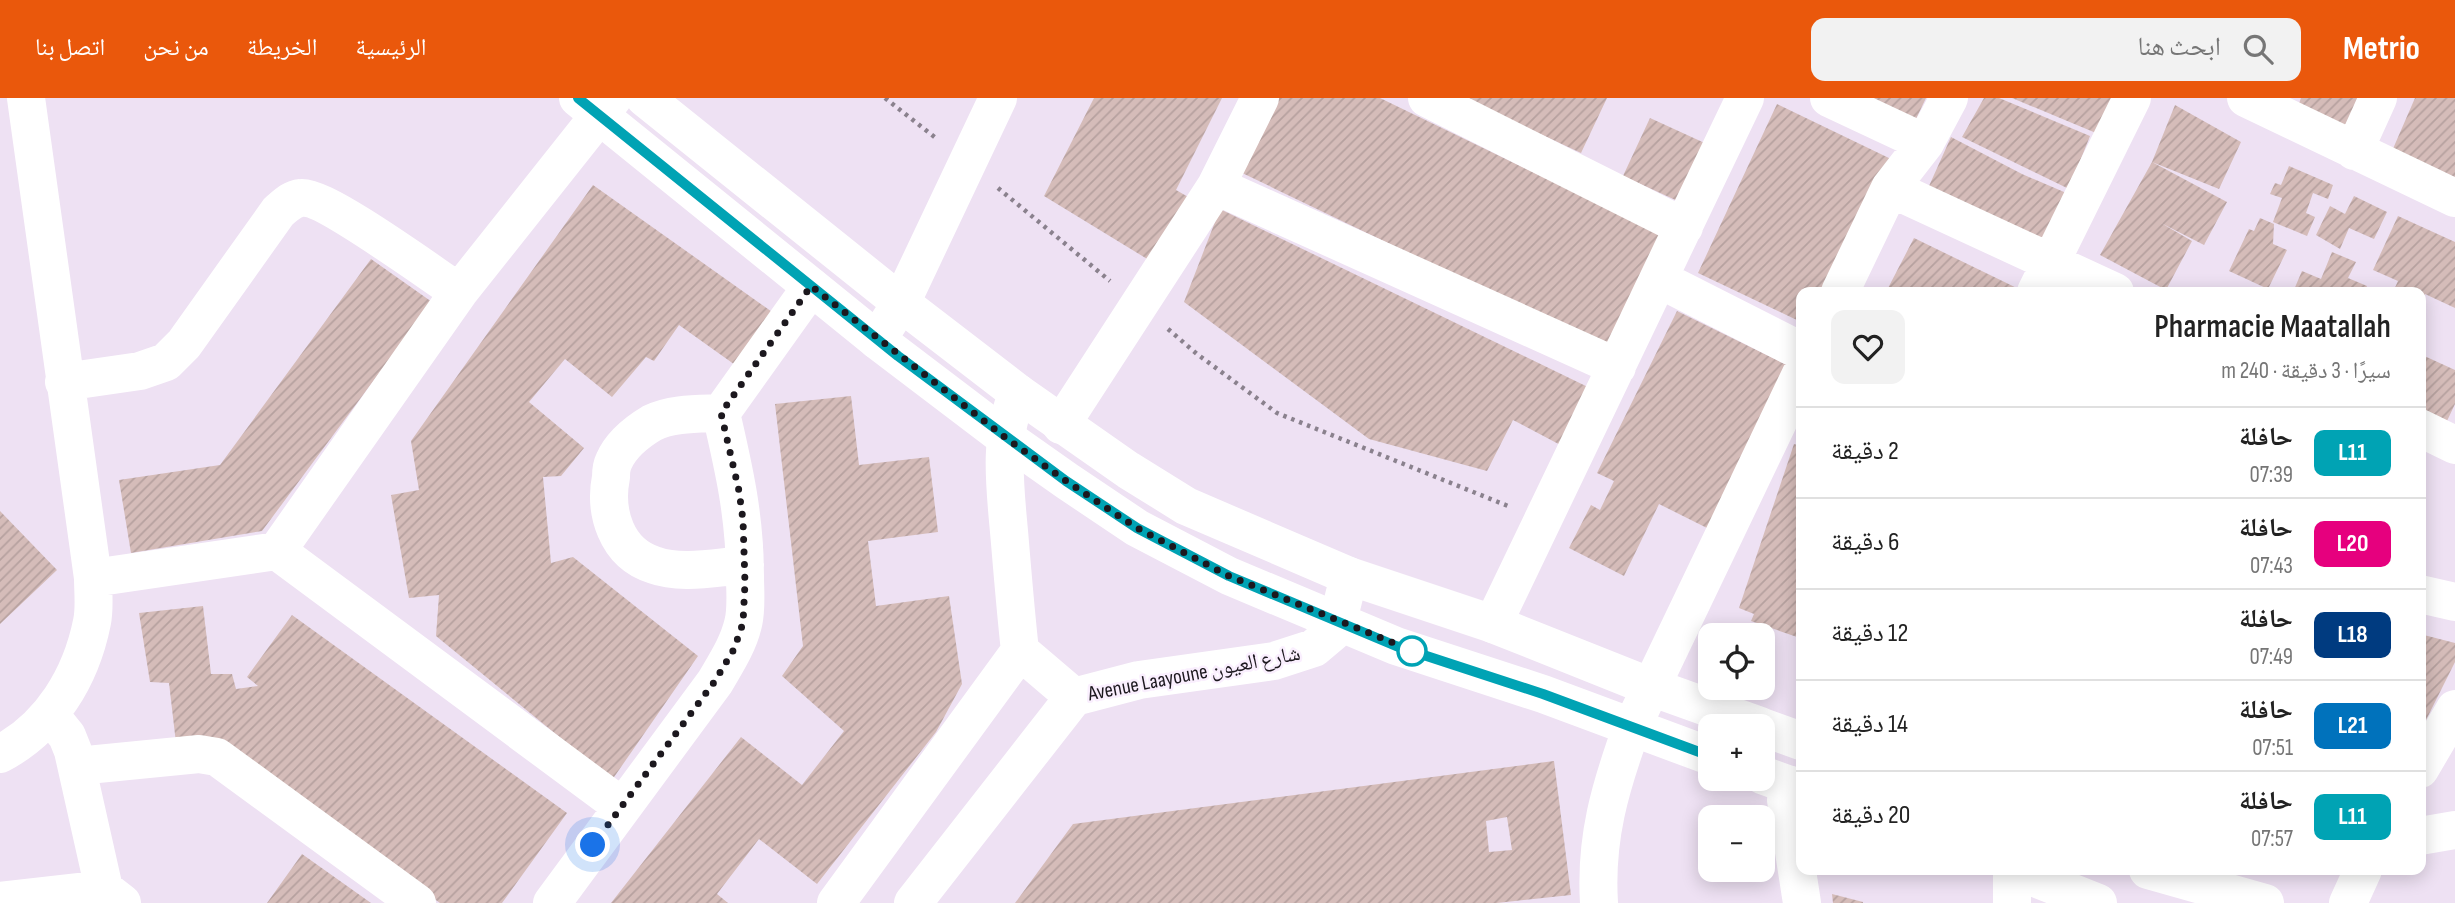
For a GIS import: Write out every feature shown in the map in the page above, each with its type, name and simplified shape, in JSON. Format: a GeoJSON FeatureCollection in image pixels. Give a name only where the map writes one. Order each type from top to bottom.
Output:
{"type":"FeatureCollection","features":[{"type":"Feature","properties":{"kind":"street"},"geometry":{"type":"LineString","coordinates":[[0,754],[33,732],[50,715],[75,676],[93,619],[93,578],[26,98]]}},
{"type":"Feature","properties":{"kind":"street"},"geometry":{"type":"LineString","coordinates":[[645,98],[1018,393],[1061,425],[1186,506],[1349,576],[1493,624],[1725,714]]}},
{"type":"Feature","properties":{"kind":"street"},"geometry":{"type":"LineString","coordinates":[[877,340],[901,303],[998,98]]}},
{"type":"Feature","properties":{"kind":"street"},"geometry":{"type":"LineString","coordinates":[[1061,425],[1216,186],[1260,98]]}},
{"type":"Feature","properties":{"kind":"street"},"geometry":{"type":"LineString","coordinates":[[1427,98],[1684,227]]}},
{"type":"Feature","properties":{"kind":"street"},"geometry":{"type":"LineString","coordinates":[[1493,624],[1745,98]]}},
{"type":"Feature","properties":{"kind":"street"},"geometry":{"type":"LineString","coordinates":[[1829,98],[1925,143]]}},
{"type":"Feature","properties":{"kind":"street"},"geometry":{"type":"LineString","coordinates":[[1842,287],[1890,188],[1925,143],[1949,98]]}},
{"type":"Feature","properties":{"kind":"street"},"geometry":{"type":"LineString","coordinates":[[2043,278],[2132,98]]}},
{"type":"Feature","properties":{"kind":"street"},"geometry":{"type":"LineString","coordinates":[[2246,98],[2455,198]]}},
{"type":"Feature","properties":{"kind":"street"},"geometry":{"type":"LineString","coordinates":[[2354,151],[2378,98]]}},
{"type":"Feature","properties":{"kind":"street"},"geometry":{"type":"LineString","coordinates":[[277,551],[459,292],[596,104],[877,340],[1006,438],[1137,528],[1229,576],[1396,646],[1543,694],[1698,752]]}},
{"type":"Feature","properties":{"kind":"street"},"geometry":{"type":"LineString","coordinates":[[1216,186],[1617,367]]}},
{"type":"Feature","properties":{"kind":"street"},"geometry":{"type":"LineString","coordinates":[[1890,188],[2043,278],[2089,287]]}},
{"type":"Feature","properties":{"kind":"street"},"geometry":{"type":"LineString","coordinates":[[64,382],[140,371],[166,362],[184,344],[278,212],[291,201],[303,197],[332,209],[459,292]]}},
{"type":"Feature","properties":{"kind":"street"},"geometry":{"type":"LineString","coordinates":[[1659,279],[1796,348]]}},
{"type":"Feature","properties":{"kind":"street"},"geometry":{"type":"LineString","coordinates":[[552,903],[715,681],[734,649],[743,623],[745,565],[739,491],[721,413],[811,286]]}},
{"type":"Feature","properties":{"kind":"street"},"geometry":{"type":"LineString","coordinates":[[836,903],[1020,651],[1004,475],[1006,438],[1011,410],[1018,393]]}},
{"type":"Feature","properties":{"kind":"street"},"geometry":{"type":"LineString","coordinates":[[1599,903],[1597,868],[1603,823],[1632,727],[1796,397]]}},
{"type":"Feature","properties":{"kind":"street"},"geometry":{"type":"LineString","coordinates":[[721,413],[665,419],[654,422],[631,437],[613,461],[607,496],[611,520],[618,537],[634,554],[652,565],[676,569],[745,565]]}},
{"type":"Feature","properties":{"kind":"street"},"geometry":{"type":"LineString","coordinates":[[2426,431],[2455,445]]}},
{"type":"Feature","properties":{"kind":"street"},"geometry":{"type":"LineString","coordinates":[[93,578],[277,551],[621,806]]}},
{"type":"Feature","properties":{"kind":"street","name":"Avenue Laayoune شارع العيون"},"geometry":{"type":"LineString","coordinates":[[913,903],[1074,697],[1139,680],[1274,661],[1314,648],[1332,632],[1338,621],[1349,576]]}},
{"type":"Feature","properties":{"kind":"street"},"geometry":{"type":"LineString","coordinates":[[2426,595],[2455,602]]}},
{"type":"Feature","properties":{"kind":"street","name":"Avenue Laayoune شارع العيون"},"geometry":{"type":"LineString","coordinates":[[1020,651],[1074,697]]}},
{"type":"Feature","properties":{"kind":"street"},"geometry":{"type":"LineString","coordinates":[[2426,759],[2455,709]]}},
{"type":"Feature","properties":{"kind":"street"},"geometry":{"type":"LineString","coordinates":[[0,901],[113,896],[74,751],[50,715]]}},
{"type":"Feature","properties":{"kind":"street"},"geometry":{"type":"LineString","coordinates":[[1775,732],[1796,739]]}},
{"type":"Feature","properties":{"kind":"street"},"geometry":{"type":"LineString","coordinates":[[77,766],[199,754],[217,757],[417,903]]}},
{"type":"Feature","properties":{"kind":"street"},"geometry":{"type":"LineString","coordinates":[[1785,783],[1796,864]]}},
{"type":"Feature","properties":{"kind":"street"},"geometry":{"type":"LineString","coordinates":[[2426,835],[2455,830]]}},
{"type":"Feature","properties":{"kind":"street"},"geometry":{"type":"LineString","coordinates":[[1798,875],[1802,903]]}},
{"type":"Feature","properties":{"kind":"street"},"geometry":{"type":"LineString","coordinates":[[2012,903],[2014,875]]}},
{"type":"Feature","properties":{"kind":"street"},"geometry":{"type":"LineString","coordinates":[[2027,875],[2098,903]]}},
{"type":"Feature","properties":{"kind":"street"},"geometry":{"type":"LineString","coordinates":[[2166,875],[2265,903]]}},
{"type":"Feature","properties":{"kind":"street"},"geometry":{"type":"LineString","coordinates":[[2348,903],[2361,875]]}},
{"type":"Feature","properties":{"kind":"path"},"geometry":{"type":"LineString","coordinates":[[886,98],[1197,354],[1277,413],[1543,520]]}},
{"type":"Feature","properties":{"kind":"building"},"geometry":{"type":"Polygon","coordinates":[[[1094,98],[1222,98],[1176,190],[1190,198],[1157,265],[1044,196],[1094,98]]]}},
{"type":"Feature","properties":{"kind":"building"},"geometry":{"type":"Polygon","coordinates":[[[1273,98],[1380,98],[1663,235],[1608,349],[1238,171],[1273,98]]]}},
{"type":"Feature","properties":{"kind":"building"},"geometry":{"type":"Polygon","coordinates":[[[1463,98],[1607,98],[1581,153],[1463,98]]]}},
{"type":"Feature","properties":{"kind":"building"},"geometry":{"type":"Polygon","coordinates":[[[1867,98],[1926,98],[1915,121],[1867,98]]]}},
{"type":"Feature","properties":{"kind":"building"},"geometry":{"type":"Polygon","coordinates":[[[1984,98],[1999,98],[2090,136],[2069,189],[1962,137],[1984,98]]]}},
{"type":"Feature","properties":{"kind":"building"},"geometry":{"type":"Polygon","coordinates":[[[2012,98],[2113,98],[2096,133],[2012,98]]]}},
{"type":"Feature","properties":{"kind":"building"},"geometry":{"type":"Polygon","coordinates":[[[2301,98],[2368,98],[2347,136],[2297,109],[2301,98]]]}},
{"type":"Feature","properties":{"kind":"building"},"geometry":{"type":"Polygon","coordinates":[[[2415,98],[2455,98],[2455,180],[2392,151],[2415,98]]]}},
{"type":"Feature","properties":{"kind":"building"},"geometry":{"type":"Polygon","coordinates":[[[1777,104],[1891,159],[1830,287],[1796,287],[1796,320],[1698,273],[1777,104]]]}},
{"type":"Feature","properties":{"kind":"building"},"geometry":{"type":"Polygon","coordinates":[[[2175,105],[2241,142],[2219,189],[2152,162],[2175,105]]]}},
{"type":"Feature","properties":{"kind":"building"},"geometry":{"type":"Polygon","coordinates":[[[1650,118],[1709,145],[1682,203],[1623,176],[1650,118]]]}},
{"type":"Feature","properties":{"kind":"building"},"geometry":{"type":"Polygon","coordinates":[[[1951,137],[2022,174],[2071,195],[2048,246],[1929,186],[1951,137]]]}},
{"type":"Feature","properties":{"kind":"building"},"geometry":{"type":"Polygon","coordinates":[[[2152,162],[2227,202],[2204,245],[2161,223],[2192,241],[2168,287],[2160,287],[2100,255],[2152,162]]]}},
{"type":"Feature","properties":{"kind":"building"},"geometry":{"type":"Polygon","coordinates":[[[2289,166],[2333,185],[2328,199],[2313,193],[2306,213],[2315,217],[2307,236],[2273,222],[2282,198],[2270,194],[2275,183],[2281,185],[2289,166]]]}},
{"type":"Feature","properties":{"kind":"building"},"geometry":{"type":"Polygon","coordinates":[[[593,185],[775,314],[738,367],[679,325],[654,361],[646,357],[612,397],[565,359],[529,402],[584,448],[561,476],[543,477],[551,563],[573,557],[698,656],[612,780],[436,636],[439,595],[409,598],[391,495],[419,490],[411,441],[593,185]]]}},
{"type":"Feature","properties":{"kind":"building"},"geometry":{"type":"Polygon","coordinates":[[[2354,196],[2387,212],[2374,239],[2349,228],[2340,249],[2316,235],[2330,206],[2345,214],[2354,196]]]}},
{"type":"Feature","properties":{"kind":"building"},"geometry":{"type":"Polygon","coordinates":[[[1220,209],[1592,389],[1568,449],[1513,420],[1487,471],[1369,439],[1184,302],[1220,209]]]}},
{"type":"Feature","properties":{"kind":"building"},"geometry":{"type":"Polygon","coordinates":[[[2398,216],[2455,242],[2455,308],[2426,294],[2426,287],[2395,287],[2398,281],[2373,270],[2398,216]]]}},
{"type":"Feature","properties":{"kind":"building"},"geometry":{"type":"Polygon","coordinates":[[[2260,218],[2274,224],[2273,244],[2287,250],[2269,287],[2229,271],[2249,229],[2254,231],[2260,218]]]}},
{"type":"Feature","properties":{"kind":"building"},"geometry":{"type":"Polygon","coordinates":[[[1914,238],[2015,287],[1889,287],[1914,238]]]}},
{"type":"Feature","properties":{"kind":"building"},"geometry":{"type":"Polygon","coordinates":[[[2332,252],[2356,262],[2348,278],[2367,286],[2295,287],[2302,271],[2321,279],[2332,252]]]}},
{"type":"Feature","properties":{"kind":"building"},"geometry":{"type":"Polygon","coordinates":[[[371,259],[432,302],[262,531],[131,553],[119,480],[220,465],[371,259]]]}},
{"type":"Feature","properties":{"kind":"building"},"geometry":{"type":"Polygon","coordinates":[[[1677,311],[1793,368],[1713,531],[1659,504],[1624,576],[1569,548],[1591,505],[1600,510],[1614,481],[1597,473],[1677,311]]]}},
{"type":"Feature","properties":{"kind":"building"},"geometry":{"type":"Polygon","coordinates":[[[2426,357],[2455,370],[2455,404],[2447,421],[2426,412],[2426,357]]]}},
{"type":"Feature","properties":{"kind":"building"},"geometry":{"type":"Polygon","coordinates":[[[851,396],[859,465],[929,457],[938,532],[868,541],[876,606],[949,596],[962,684],[936,732],[817,884],[759,839],[717,894],[728,903],[611,903],[741,737],[802,785],[844,731],[782,676],[803,646],[775,404],[851,396]]]}},
{"type":"Feature","properties":{"kind":"building"},"geometry":{"type":"Polygon","coordinates":[[[1794,444],[1796,637],[1775,629],[1775,623],[1751,621],[1754,614],[1739,608],[1794,444]]]}},
{"type":"Feature","properties":{"kind":"building"},"geometry":{"type":"Polygon","coordinates":[[[0,511],[57,570],[0,624],[0,511]]]}},
{"type":"Feature","properties":{"kind":"building"},"geometry":{"type":"Polygon","coordinates":[[[203,606],[211,674],[232,674],[236,689],[258,686],[247,677],[292,615],[567,813],[502,903],[440,903],[217,742],[176,743],[169,683],[150,682],[139,613],[203,606]]]}},
{"type":"Feature","properties":{"kind":"building"},"geometry":{"type":"Polygon","coordinates":[[[2426,636],[2455,643],[2455,662],[2426,720],[2426,636]]]}},
{"type":"Feature","properties":{"kind":"building"},"geometry":{"type":"Polygon","coordinates":[[[1554,761],[1571,895],[1497,903],[1015,903],[1073,824],[1554,761]],[[1507,817],[1486,821],[1489,852],[1512,850],[1507,817]]]}},
{"type":"Feature","properties":{"kind":"building"},"geometry":{"type":"Polygon","coordinates":[[[302,854],[371,903],[267,903],[302,854]]]}},
{"type":"Feature","properties":{"kind":"building"},"geometry":{"type":"Polygon","coordinates":[[[1832,894],[1863,902],[1863,903],[1833,903],[1832,894]]]}},
{"type":"Feature","properties":{"kind":"bus line","name":"L11"},"geometry":{"type":"LineString","coordinates":[[578,98],[898,356],[1006,438],[1137,528],[1229,576],[1396,646],[1543,694],[1698,752]]}},
{"type":"Feature","properties":{"kind":"route"},"geometry":{"type":"LineString","coordinates":[[593,845],[715,681],[734,649],[743,623],[745,602],[743,520],[721,413],[811,286],[1006,438],[1137,528],[1229,576],[1421,654],[1412,651]]}}]}
